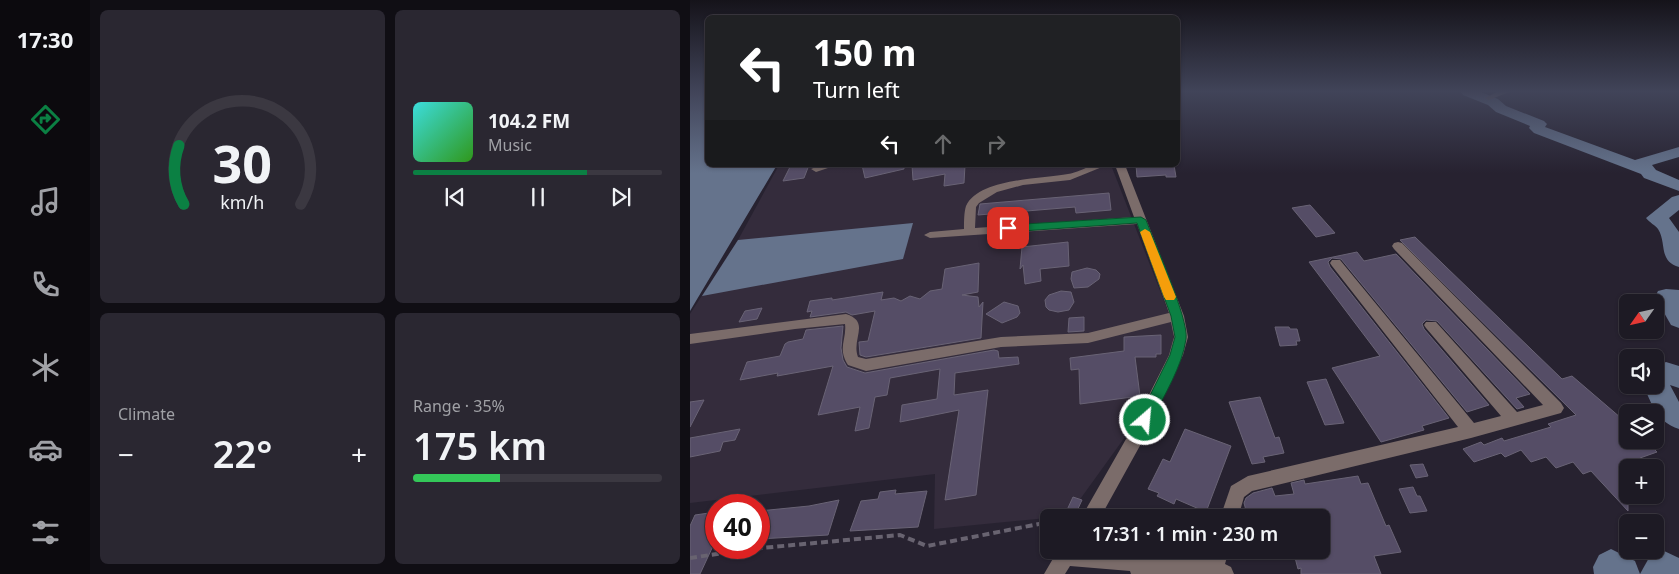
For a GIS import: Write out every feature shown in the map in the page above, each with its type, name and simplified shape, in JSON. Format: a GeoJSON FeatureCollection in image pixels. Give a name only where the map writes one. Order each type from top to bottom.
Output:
{"type":"FeatureCollection","features":[{"type":"Feature","properties":{"kind":"street"},"geometry":{"type":"LineString","coordinates":[[816,169],[824,167]]}},
{"type":"Feature","properties":{"kind":"street"},"geometry":{"type":"LineString","coordinates":[[970,231],[971,207],[975,202],[994,190],[1022,182],[1077,176],[1097,167]]}},
{"type":"Feature","properties":{"kind":"street"},"geometry":{"type":"LineString","coordinates":[[1095,509],[1136,437],[1176,355],[1181,337],[1177,316],[1121,167]]}},
{"type":"Feature","properties":{"kind":"street"},"geometry":{"type":"LineString","coordinates":[[930,235],[1141,220]]}},
{"type":"Feature","properties":{"kind":"street"},"geometry":{"type":"LineString","coordinates":[[1231,509],[1236,492],[1248,484],[1471,431],[1556,408],[1398,246]]}},
{"type":"Feature","properties":{"kind":"street"},"geometry":{"type":"LineString","coordinates":[[1336,262],[1471,431]]}},
{"type":"Feature","properties":{"kind":"street"},"geometry":{"type":"LineString","coordinates":[[690,339],[795,324],[846,319],[853,324],[848,354],[852,361],[859,365],[1001,342],[1088,338],[1177,316]]}},
{"type":"Feature","properties":{"kind":"street"},"geometry":{"type":"LineString","coordinates":[[1431,325],[1514,420]]}},
{"type":"Feature","properties":{"kind":"street"},"geometry":{"type":"LineString","coordinates":[[1054,574],[1063,559]]}},
{"type":"Feature","properties":{"kind":"street"},"geometry":{"type":"LineString","coordinates":[[1096,559],[1140,568],[1219,564]]}},
{"type":"Feature","properties":{"kind":"path"},"geometry":{"type":"LineString","coordinates":[[690,558],[751,549],[900,535],[905,535],[922,546],[927,546],[1040,524]]}},
{"type":"Feature","properties":{"kind":"shaded area"},"geometry":{"type":"Polygon","coordinates":[[[778,167],[1112,167],[1173,324],[1173,347],[1130,430],[1073,509],[1040,509],[1040,519],[934,529],[935,474],[766,494],[705,494],[705,501],[690,503],[690,314],[738,240],[778,167]]]}},
{"type":"Feature","properties":{"kind":"water"},"geometry":{"type":"Polygon","coordinates":[[[690,119],[705,119],[705,167],[776,167],[690,311],[690,119]]]}},
{"type":"Feature","properties":{"kind":"water"},"geometry":{"type":"Polygon","coordinates":[[[913,223],[903,259],[702,296],[738,240],[913,223]]]}},
{"type":"Feature","properties":{"kind":"building"},"geometry":{"type":"Polygon","coordinates":[[[790,167],[808,167],[804,178],[783,181],[790,167]]]}},
{"type":"Feature","properties":{"kind":"building"},"geometry":{"type":"Polygon","coordinates":[[[862,167],[904,167],[904,169],[865,178],[862,167]]]}},
{"type":"Feature","properties":{"kind":"building"},"geometry":{"type":"Polygon","coordinates":[[[912,167],[965,167],[964,183],[944,186],[945,174],[913,180],[912,167]]]}},
{"type":"Feature","properties":{"kind":"building"},"geometry":{"type":"Polygon","coordinates":[[[1136,167],[1174,167],[1176,177],[1166,177],[1166,175],[1137,177],[1136,167]]]}},
{"type":"Feature","properties":{"kind":"building"},"geometry":{"type":"Polygon","coordinates":[[[1109,193],[1111,210],[1076,213],[1075,207],[978,215],[980,204],[1109,193]]]}},
{"type":"Feature","properties":{"kind":"building"},"geometry":{"type":"Polygon","coordinates":[[[1310,205],[1335,233],[1316,237],[1292,208],[1310,205]]]}},
{"type":"Feature","properties":{"kind":"building"},"geometry":{"type":"Polygon","coordinates":[[[1415,237],[1562,379],[1572,376],[1619,416],[1619,449],[1654,449],[1657,452],[1641,459],[1619,459],[1619,501],[1591,471],[1583,474],[1573,462],[1556,468],[1546,457],[1531,462],[1521,450],[1505,457],[1501,453],[1474,462],[1463,449],[1481,442],[1484,445],[1502,438],[1504,441],[1551,427],[1548,424],[1576,415],[1400,240],[1415,237]]]}},
{"type":"Feature","properties":{"kind":"building"},"geometry":{"type":"Polygon","coordinates":[[[1068,242],[1069,266],[1040,269],[1041,281],[1025,284],[1023,265],[1020,269],[1022,247],[1068,242]]]}},
{"type":"Feature","properties":{"kind":"building"},"geometry":{"type":"Polygon","coordinates":[[[1357,252],[1364,261],[1396,254],[1530,394],[1516,398],[1524,407],[1517,409],[1437,321],[1426,320],[1422,324],[1424,329],[1489,405],[1467,412],[1341,259],[1332,258],[1328,262],[1330,267],[1449,418],[1422,426],[1424,430],[1381,442],[1332,368],[1380,356],[1309,262],[1357,252]]]}},
{"type":"Feature","properties":{"kind":"building"},"geometry":{"type":"Polygon","coordinates":[[[979,263],[978,292],[962,295],[978,297],[979,307],[983,302],[981,338],[866,357],[860,355],[859,342],[868,341],[875,311],[852,315],[846,312],[810,317],[812,311],[807,312],[810,301],[832,298],[832,300],[883,292],[881,300],[894,298],[901,301],[910,296],[920,299],[930,291],[942,289],[945,269],[979,263]]]}},
{"type":"Feature","properties":{"kind":"building"},"geometry":{"type":"Polygon","coordinates":[[[1087,268],[1096,270],[1100,274],[1099,279],[1088,287],[1074,288],[1071,279],[1072,272],[1087,268]]]}},
{"type":"Feature","properties":{"kind":"building"},"geometry":{"type":"Polygon","coordinates":[[[1061,291],[1071,292],[1074,302],[1069,310],[1058,312],[1049,310],[1046,307],[1045,300],[1049,295],[1061,291]]]}},
{"type":"Feature","properties":{"kind":"building"},"geometry":{"type":"Polygon","coordinates":[[[1004,302],[1018,306],[1020,313],[1017,317],[1002,323],[986,314],[1004,302]]]}},
{"type":"Feature","properties":{"kind":"building"},"geometry":{"type":"Polygon","coordinates":[[[762,308],[757,319],[739,322],[745,311],[762,308]]]}},
{"type":"Feature","properties":{"kind":"building"},"geometry":{"type":"Polygon","coordinates":[[[1084,317],[1084,331],[1068,332],[1069,318],[1084,317]]]}},
{"type":"Feature","properties":{"kind":"building"},"geometry":{"type":"Polygon","coordinates":[[[843,326],[841,348],[843,360],[847,367],[865,373],[994,350],[998,351],[999,358],[1018,357],[1019,364],[955,373],[954,395],[988,390],[976,495],[945,500],[959,410],[900,422],[902,405],[937,399],[940,369],[890,378],[887,395],[875,397],[869,428],[855,431],[860,407],[818,415],[833,366],[777,376],[778,373],[740,380],[747,362],[780,356],[785,344],[803,339],[806,330],[843,326]]]}},
{"type":"Feature","properties":{"kind":"building"},"geometry":{"type":"Polygon","coordinates":[[[1275,327],[1297,329],[1300,341],[1296,341],[1297,345],[1280,346],[1275,327]]]}},
{"type":"Feature","properties":{"kind":"building"},"geometry":{"type":"Polygon","coordinates":[[[1161,335],[1161,354],[1156,354],[1156,357],[1135,357],[1140,396],[1080,404],[1079,369],[1071,370],[1070,358],[1124,351],[1124,337],[1161,335]]]}},
{"type":"Feature","properties":{"kind":"building"},"geometry":{"type":"Polygon","coordinates":[[[1326,379],[1344,423],[1325,425],[1307,382],[1326,379]]]}},
{"type":"Feature","properties":{"kind":"building"},"geometry":{"type":"Polygon","coordinates":[[[1260,397],[1275,438],[1279,437],[1284,453],[1263,457],[1265,462],[1252,464],[1229,402],[1260,397]]]}},
{"type":"Feature","properties":{"kind":"building"},"geometry":{"type":"Polygon","coordinates":[[[704,400],[690,427],[690,402],[704,400]]]}},
{"type":"Feature","properties":{"kind":"building"},"geometry":{"type":"Polygon","coordinates":[[[740,429],[735,440],[723,442],[720,451],[690,457],[690,438],[740,429]]]}},
{"type":"Feature","properties":{"kind":"building"},"geometry":{"type":"Polygon","coordinates":[[[1185,429],[1231,446],[1207,509],[1199,509],[1176,499],[1174,504],[1157,496],[1159,493],[1148,489],[1163,459],[1170,462],[1185,429]]]}},
{"type":"Feature","properties":{"kind":"building"},"geometry":{"type":"Polygon","coordinates":[[[1423,464],[1428,476],[1416,478],[1410,465],[1423,464]]]}},
{"type":"Feature","properties":{"kind":"building"},"geometry":{"type":"Polygon","coordinates":[[[1358,476],[1361,484],[1368,483],[1386,526],[1389,525],[1401,552],[1374,556],[1381,574],[1301,574],[1301,568],[1298,569],[1295,559],[1330,559],[1330,509],[1246,509],[1244,503],[1246,498],[1253,493],[1272,488],[1275,496],[1294,494],[1291,483],[1304,480],[1305,484],[1358,476]]]}},
{"type":"Feature","properties":{"kind":"building"},"geometry":{"type":"Polygon","coordinates":[[[1413,487],[1417,496],[1420,496],[1427,511],[1410,513],[1399,489],[1413,487]]]}},
{"type":"Feature","properties":{"kind":"building"},"geometry":{"type":"Polygon","coordinates":[[[896,490],[895,494],[927,491],[918,527],[850,531],[861,501],[878,499],[880,492],[896,490]]]}},
{"type":"Feature","properties":{"kind":"building"},"geometry":{"type":"Polygon","coordinates":[[[1073,497],[1082,500],[1078,509],[1067,509],[1073,497]]]}},
{"type":"Feature","properties":{"kind":"building"},"geometry":{"type":"Polygon","coordinates":[[[839,500],[828,535],[770,538],[770,510],[809,506],[839,500]]]}},
{"type":"Feature","properties":{"kind":"building"},"geometry":{"type":"Polygon","coordinates":[[[1622,504],[1628,504],[1628,511],[1622,504]]]}},
{"type":"Feature","properties":{"kind":"building"},"geometry":{"type":"Polygon","coordinates":[[[705,514],[705,559],[707,559],[700,574],[690,574],[690,526],[695,515],[705,514]]]}},
{"type":"Feature","properties":{"kind":"waterway"},"geometry":{"type":"LineString","coordinates":[[1526,119],[1539,124],[1537,128],[1539,130],[1646,170]]}},
{"type":"Feature","properties":{"kind":"waterway"},"geometry":{"type":"LineString","coordinates":[[1679,152],[1641,163],[1650,174],[1679,186]]}},
{"type":"Feature","properties":{"kind":"waterway"},"geometry":{"type":"LineString","coordinates":[[1679,201],[1656,218],[1668,230],[1676,257],[1679,260]]}},
{"type":"Feature","properties":{"kind":"waterway"},"geometry":{"type":"LineString","coordinates":[[1679,298],[1666,297],[1679,319]]}},
{"type":"Feature","properties":{"kind":"waterway"},"geometry":{"type":"LineString","coordinates":[[1664,375],[1666,373],[1679,377]]}},
{"type":"Feature","properties":{"kind":"waterway"},"geometry":{"type":"LineString","coordinates":[[1661,394],[1669,410],[1679,417]]}},
{"type":"Feature","properties":{"kind":"waterway"},"geometry":{"type":"LineString","coordinates":[[1612,574],[1611,567],[1622,574]]}},
{"type":"Feature","properties":{"kind":"waterway"},"geometry":{"type":"LineString","coordinates":[[1658,574],[1662,568],[1674,574]]}},
{"type":"Feature","properties":{"kind":"slow traffic"},"geometry":{"type":"LineString","coordinates":[[1145,232],[1170,297]]}},
{"type":"Feature","properties":{"kind":"route"},"geometry":{"type":"LineString","coordinates":[[1008,228],[1141,220],[1177,316],[1181,337],[1176,355],[1145,420]]}}]}
